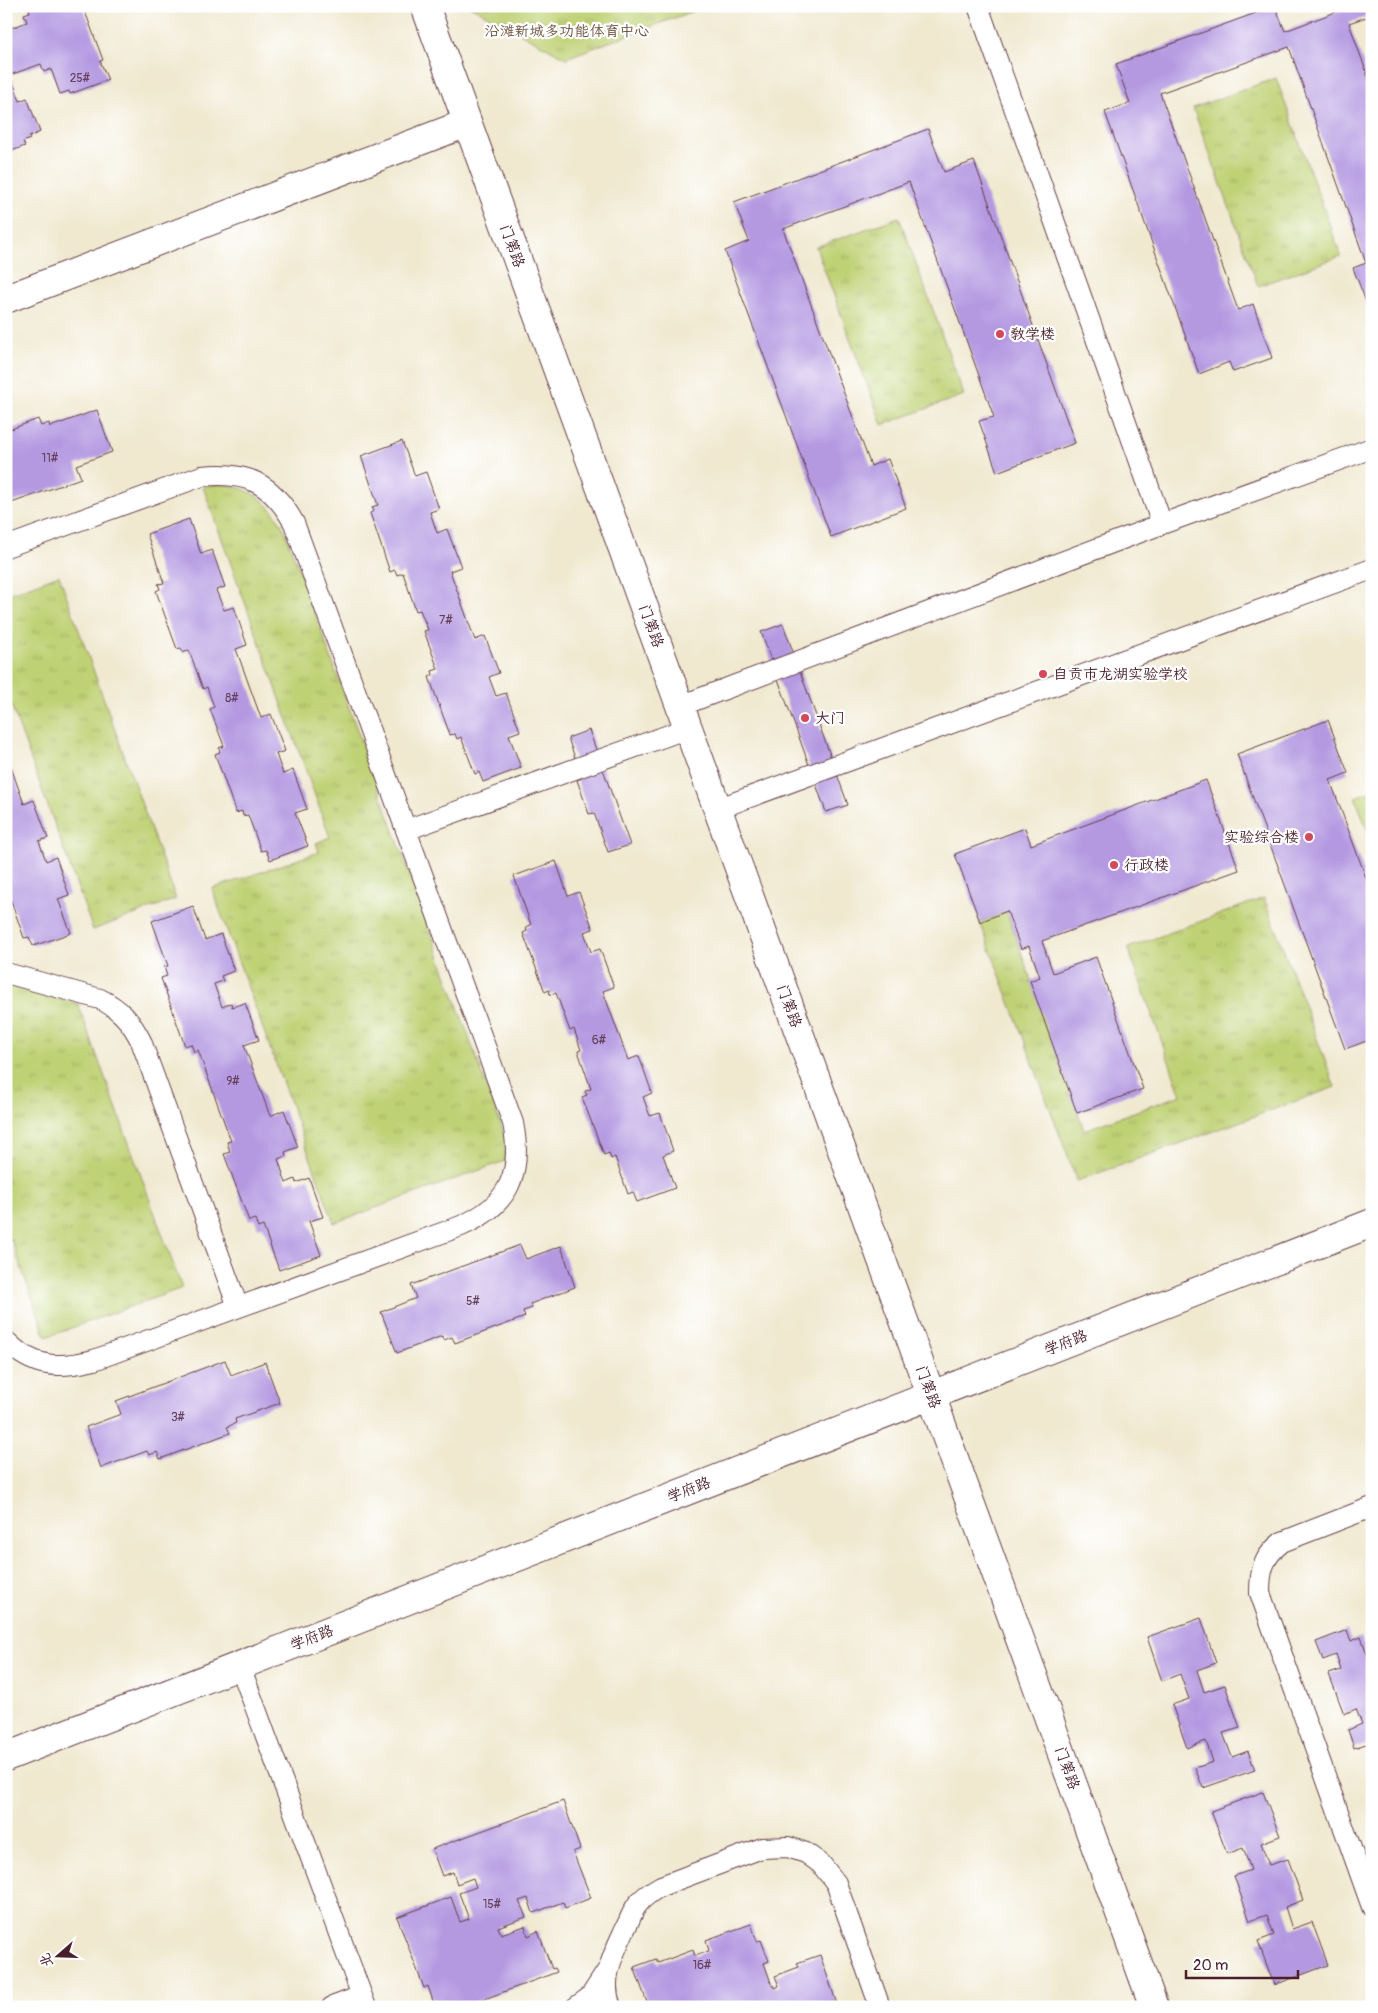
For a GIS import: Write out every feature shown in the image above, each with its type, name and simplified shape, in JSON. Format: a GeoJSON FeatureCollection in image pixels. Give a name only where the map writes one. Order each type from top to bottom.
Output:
{"type":"FeatureCollection","features":[{"type":"Feature","properties":{"kind":"street","name":"门第路"},"geometry":{"type":"LineString","coordinates":[[425,6],[1154,2007]]}},
{"type":"Feature","properties":{"kind":"street"},"geometry":{"type":"LineString","coordinates":[[6,299],[467,122]]}},
{"type":"Feature","properties":{"kind":"street","name":"学府路"},"geometry":{"type":"LineString","coordinates":[[6,1758],[1372,1223]]}},
{"type":"Feature","properties":{"kind":"lane"},"geometry":{"type":"LineString","coordinates":[[978,6],[1162,524]]}},
{"type":"Feature","properties":{"kind":"lane"},"geometry":{"type":"LineString","coordinates":[[406,830],[1162,524],[1372,448]]}},
{"type":"Feature","properties":{"kind":"lane"},"geometry":{"type":"LineString","coordinates":[[6,548],[202,476],[219,474],[239,476],[258,483],[271,491],[284,505],[294,523],[513,1123],[517,1144],[517,1162],[511,1181],[492,1208],[477,1219],[94,1360],[72,1365],[51,1365],[32,1360],[14,1349],[6,1341]]}},
{"type":"Feature","properties":{"kind":"lane"},"geometry":{"type":"LineString","coordinates":[[718,809],[1372,569]]}},
{"type":"Feature","properties":{"kind":"lane"},"geometry":{"type":"LineString","coordinates":[[6,973],[100,999],[114,1006],[134,1026],[238,1307]]}},
{"type":"Feature","properties":{"kind":"lane"},"geometry":{"type":"LineString","coordinates":[[1372,1508],[1282,1542],[1270,1552],[1263,1565],[1260,1593],[1372,1907]]}},
{"type":"Feature","properties":{"kind":"lane"},"geometry":{"type":"LineString","coordinates":[[240,1666],[364,2001],[332,2007]]}},
{"type":"Feature","properties":{"kind":"lane"},"geometry":{"type":"LineString","coordinates":[[576,2007],[590,1997],[610,1967],[637,1905],[649,1893],[661,1886],[762,1848],[788,1847],[806,1853],[821,1864],[836,1883],[880,2007]]}},
{"type":"Feature","properties":{"kind":"lane"},"geometry":{"type":"LineString","coordinates":[[610,1967],[606,1985],[611,2007]]}},
{"type":"Feature","properties":{"kind":"green space","name":"沿滩新城多功能体育中心"},"geometry":{"type":"Polygon","coordinates":[[[470,6],[707,6],[566,58],[470,6]]]}},
{"type":"Feature","properties":{"kind":"green space"},"geometry":{"type":"Polygon","coordinates":[[[1276,78],[1341,256],[1258,286],[1193,108],[1276,78]]]}},
{"type":"Feature","properties":{"kind":"green space"},"geometry":{"type":"Polygon","coordinates":[[[899,217],[964,395],[882,425],[816,247],[899,217]]]}},
{"type":"Feature","properties":{"kind":"green space"},"geometry":{"type":"Polygon","coordinates":[[[221,484],[243,489],[266,503],[284,529],[506,1139],[505,1161],[334,1223],[212,889],[319,852],[316,843],[330,837],[203,487],[221,484]]]}},
{"type":"Feature","properties":{"kind":"green space"},"geometry":{"type":"Polygon","coordinates":[[[59,575],[176,899],[93,930],[6,691],[6,595],[59,575]]]}},
{"type":"Feature","properties":{"kind":"green space"},"geometry":{"type":"Polygon","coordinates":[[[1372,791],[1372,843],[1355,797],[1372,791]]]}},
{"type":"Feature","properties":{"kind":"green space"},"geometry":{"type":"Polygon","coordinates":[[[1264,898],[1335,1087],[1077,1181],[980,922],[1007,912],[1084,1130],[1181,1095],[1128,948],[1264,898]]]}},
{"type":"Feature","properties":{"kind":"green space"},"geometry":{"type":"Polygon","coordinates":[[[6,984],[78,1004],[182,1288],[46,1337],[11,1239],[6,1241],[6,984]]]}},
{"type":"Feature","properties":{"kind":"building"},"geometry":{"type":"Polygon","coordinates":[[[28,6],[83,6],[103,60],[100,61],[108,80],[70,94],[69,91],[60,94],[51,69],[44,72],[41,64],[10,75],[20,101],[27,98],[40,132],[23,142],[25,146],[6,153],[6,30],[27,22],[24,14],[30,12],[28,6]]]}},
{"type":"Feature","properties":{"kind":"building"},"geometry":{"type":"Polygon","coordinates":[[[1275,6],[1285,31],[1341,10],[1340,6],[1372,6],[1372,15],[1349,23],[1372,88],[1372,317],[1353,268],[1366,263],[1289,47],[1160,93],[1238,310],[1253,304],[1272,358],[1233,372],[1229,362],[1199,374],[1105,112],[1130,103],[1116,64],[1275,6]]]}},
{"type":"Feature","properties":{"kind":"building","name":"教学楼"},"geometry":{"type":"Polygon","coordinates":[[[928,129],[944,172],[974,161],[1075,443],[997,472],[979,421],[994,417],[909,182],[783,229],[871,466],[888,459],[906,508],[831,537],[725,251],[749,241],[734,202],[928,129]]]}},
{"type":"Feature","properties":{"kind":"building"},"geometry":{"type":"Polygon","coordinates":[[[97,410],[112,452],[76,465],[81,478],[6,505],[6,431],[38,419],[41,426],[49,423],[50,427],[97,410]]]}},
{"type":"Feature","properties":{"kind":"building"},"geometry":{"type":"Polygon","coordinates":[[[402,441],[415,476],[426,472],[439,509],[430,512],[437,533],[447,529],[461,567],[450,571],[475,640],[485,636],[499,673],[489,677],[496,696],[506,693],[520,731],[509,735],[521,768],[483,782],[479,772],[475,774],[461,737],[457,739],[455,734],[450,735],[429,677],[433,675],[432,671],[438,669],[424,631],[428,630],[420,610],[416,611],[403,573],[397,575],[395,570],[390,572],[370,513],[374,511],[372,507],[378,505],[361,456],[402,441]]]}},
{"type":"Feature","properties":{"kind":"building"},"geometry":{"type":"Polygon","coordinates":[[[189,519],[201,554],[212,550],[225,587],[216,590],[224,610],[234,607],[247,645],[236,649],[261,718],[271,714],[285,751],[276,754],[283,774],[293,770],[307,809],[295,813],[308,846],[270,860],[266,850],[261,851],[248,815],[243,816],[242,811],[236,813],[215,754],[220,752],[219,748],[224,746],[210,709],[214,707],[207,687],[203,689],[189,650],[183,653],[181,648],[177,649],[156,591],[160,589],[158,584],[164,583],[147,534],[189,519]]]}},
{"type":"Feature","properties":{"kind":"building","name":"大门"},"geometry":{"type":"Polygon","coordinates":[[[783,624],[848,805],[826,812],[761,632],[783,624]]]}},
{"type":"Feature","properties":{"kind":"building","name":"实验综合楼"},"geometry":{"type":"Polygon","coordinates":[[[1328,720],[1348,773],[1330,780],[1372,894],[1372,1039],[1345,1049],[1237,754],[1328,720]]]}},
{"type":"Feature","properties":{"kind":"building"},"geometry":{"type":"Polygon","coordinates":[[[589,730],[630,845],[608,852],[594,813],[589,814],[577,780],[582,778],[568,738],[589,730]]]}},
{"type":"Feature","properties":{"kind":"building"},"geometry":{"type":"Polygon","coordinates":[[[7,756],[24,804],[34,800],[48,838],[39,841],[46,861],[56,857],[69,895],[58,899],[71,933],[33,946],[29,937],[24,938],[11,901],[6,903],[7,756]]]}},
{"type":"Feature","properties":{"kind":"building","name":"行政楼"},"geometry":{"type":"Polygon","coordinates":[[[1206,780],[1239,870],[1042,941],[1053,973],[1096,957],[1143,1089],[1077,1113],[1030,981],[1040,977],[1029,946],[1021,949],[1007,911],[980,922],[955,854],[1025,828],[1031,845],[1206,780]]]}},
{"type":"Feature","properties":{"kind":"building"},"geometry":{"type":"Polygon","coordinates":[[[556,861],[568,896],[579,892],[593,929],[584,932],[591,952],[600,949],[614,987],[603,991],[628,1060],[639,1056],[652,1093],[643,1097],[650,1116],[660,1113],[673,1151],[663,1155],[675,1188],[637,1202],[633,1192],[628,1194],[615,1157],[611,1159],[609,1153],[604,1155],[582,1097],[587,1095],[585,1091],[591,1089],[578,1051],[581,1050],[574,1029],[570,1031],[556,993],[550,995],[549,990],[545,992],[523,933],[527,931],[526,927],[531,925],[514,876],[556,861]]]}},
{"type":"Feature","properties":{"kind":"building"},"geometry":{"type":"Polygon","coordinates":[[[193,906],[205,940],[221,934],[234,971],[221,976],[223,981],[214,984],[222,1007],[231,1003],[232,1007],[245,1003],[259,1040],[244,1045],[270,1116],[284,1110],[298,1147],[285,1152],[286,1156],[278,1159],[286,1183],[295,1179],[296,1183],[309,1178],[323,1217],[309,1221],[321,1255],[279,1270],[263,1226],[258,1228],[255,1219],[249,1221],[224,1154],[230,1152],[227,1142],[231,1141],[198,1050],[194,1052],[191,1044],[185,1046],[161,978],[167,976],[164,967],[168,966],[152,921],[193,906]]]}},
{"type":"Feature","properties":{"kind":"building"},"geometry":{"type":"Polygon","coordinates":[[[520,1245],[526,1259],[561,1246],[575,1287],[530,1304],[532,1308],[523,1311],[525,1317],[455,1343],[452,1337],[444,1340],[442,1336],[397,1353],[381,1312],[416,1298],[411,1285],[520,1245]]]}},
{"type":"Feature","properties":{"kind":"building"},"geometry":{"type":"Polygon","coordinates":[[[225,1360],[231,1375],[265,1362],[280,1403],[235,1419],[236,1423],[227,1427],[230,1433],[160,1459],[157,1452],[149,1455],[147,1451],[101,1468],[86,1427],[121,1414],[116,1401],[225,1360]]]}},
{"type":"Feature","properties":{"kind":"building"},"geometry":{"type":"Polygon","coordinates":[[[1201,1618],[1216,1663],[1197,1670],[1204,1692],[1225,1685],[1240,1728],[1223,1733],[1232,1757],[1248,1751],[1255,1770],[1203,1788],[1195,1768],[1213,1762],[1206,1741],[1187,1748],[1172,1705],[1189,1699],[1180,1674],[1162,1681],[1147,1637],[1201,1618]]]}},
{"type":"Feature","properties":{"kind":"building"},"geometry":{"type":"Polygon","coordinates":[[[1347,1630],[1351,1641],[1361,1637],[1369,1660],[1372,1658],[1372,1742],[1354,1748],[1348,1730],[1362,1724],[1356,1709],[1344,1714],[1329,1674],[1341,1670],[1336,1655],[1323,1660],[1316,1642],[1347,1630]]]}},
{"type":"Feature","properties":{"kind":"building"},"geometry":{"type":"Polygon","coordinates":[[[1263,1792],[1280,1836],[1261,1843],[1269,1865],[1288,1859],[1303,1900],[1285,1907],[1292,1929],[1312,1922],[1328,1965],[1274,1985],[1258,1941],[1274,1935],[1267,1915],[1250,1921],[1234,1876],[1251,1870],[1243,1848],[1227,1854],[1211,1811],[1263,1792]]]}},
{"type":"Feature","properties":{"kind":"building"},"geometry":{"type":"Polygon","coordinates":[[[563,1801],[580,1849],[573,1852],[591,1898],[565,1908],[563,1902],[533,1913],[528,1898],[519,1901],[526,1917],[498,1927],[501,1934],[525,1926],[528,1936],[538,1931],[552,1969],[555,1968],[557,1972],[463,2007],[435,2007],[428,1986],[424,1988],[397,1917],[451,1897],[460,1922],[469,1919],[459,1893],[476,1887],[473,1878],[457,1884],[453,1872],[442,1876],[432,1849],[563,1801]]]}},
{"type":"Feature","properties":{"kind":"building"},"geometry":{"type":"Polygon","coordinates":[[[751,1924],[757,1941],[761,1940],[769,1961],[764,1963],[772,1986],[774,1985],[775,1988],[779,1986],[775,1976],[799,1967],[797,1963],[820,1955],[838,2007],[658,2007],[656,2002],[648,2005],[634,1967],[656,1959],[658,1963],[693,1950],[695,1956],[709,1951],[706,1940],[751,1924]]]}},
{"type":"Feature","properties":{"kind":"place","name":"教学楼"},"geometry":{"type":"Point","coordinates":[1000,334]}},
{"type":"Feature","properties":{"kind":"place","name":"自贡市龙湖实验学校"},"geometry":{"type":"Point","coordinates":[1043,674]}},
{"type":"Feature","properties":{"kind":"place","name":"大门"},"geometry":{"type":"Point","coordinates":[805,718]}},
{"type":"Feature","properties":{"kind":"place","name":"实验综合楼"},"geometry":{"type":"Point","coordinates":[1309,837]}},
{"type":"Feature","properties":{"kind":"place","name":"行政楼"},"geometry":{"type":"Point","coordinates":[1114,865]}}]}
